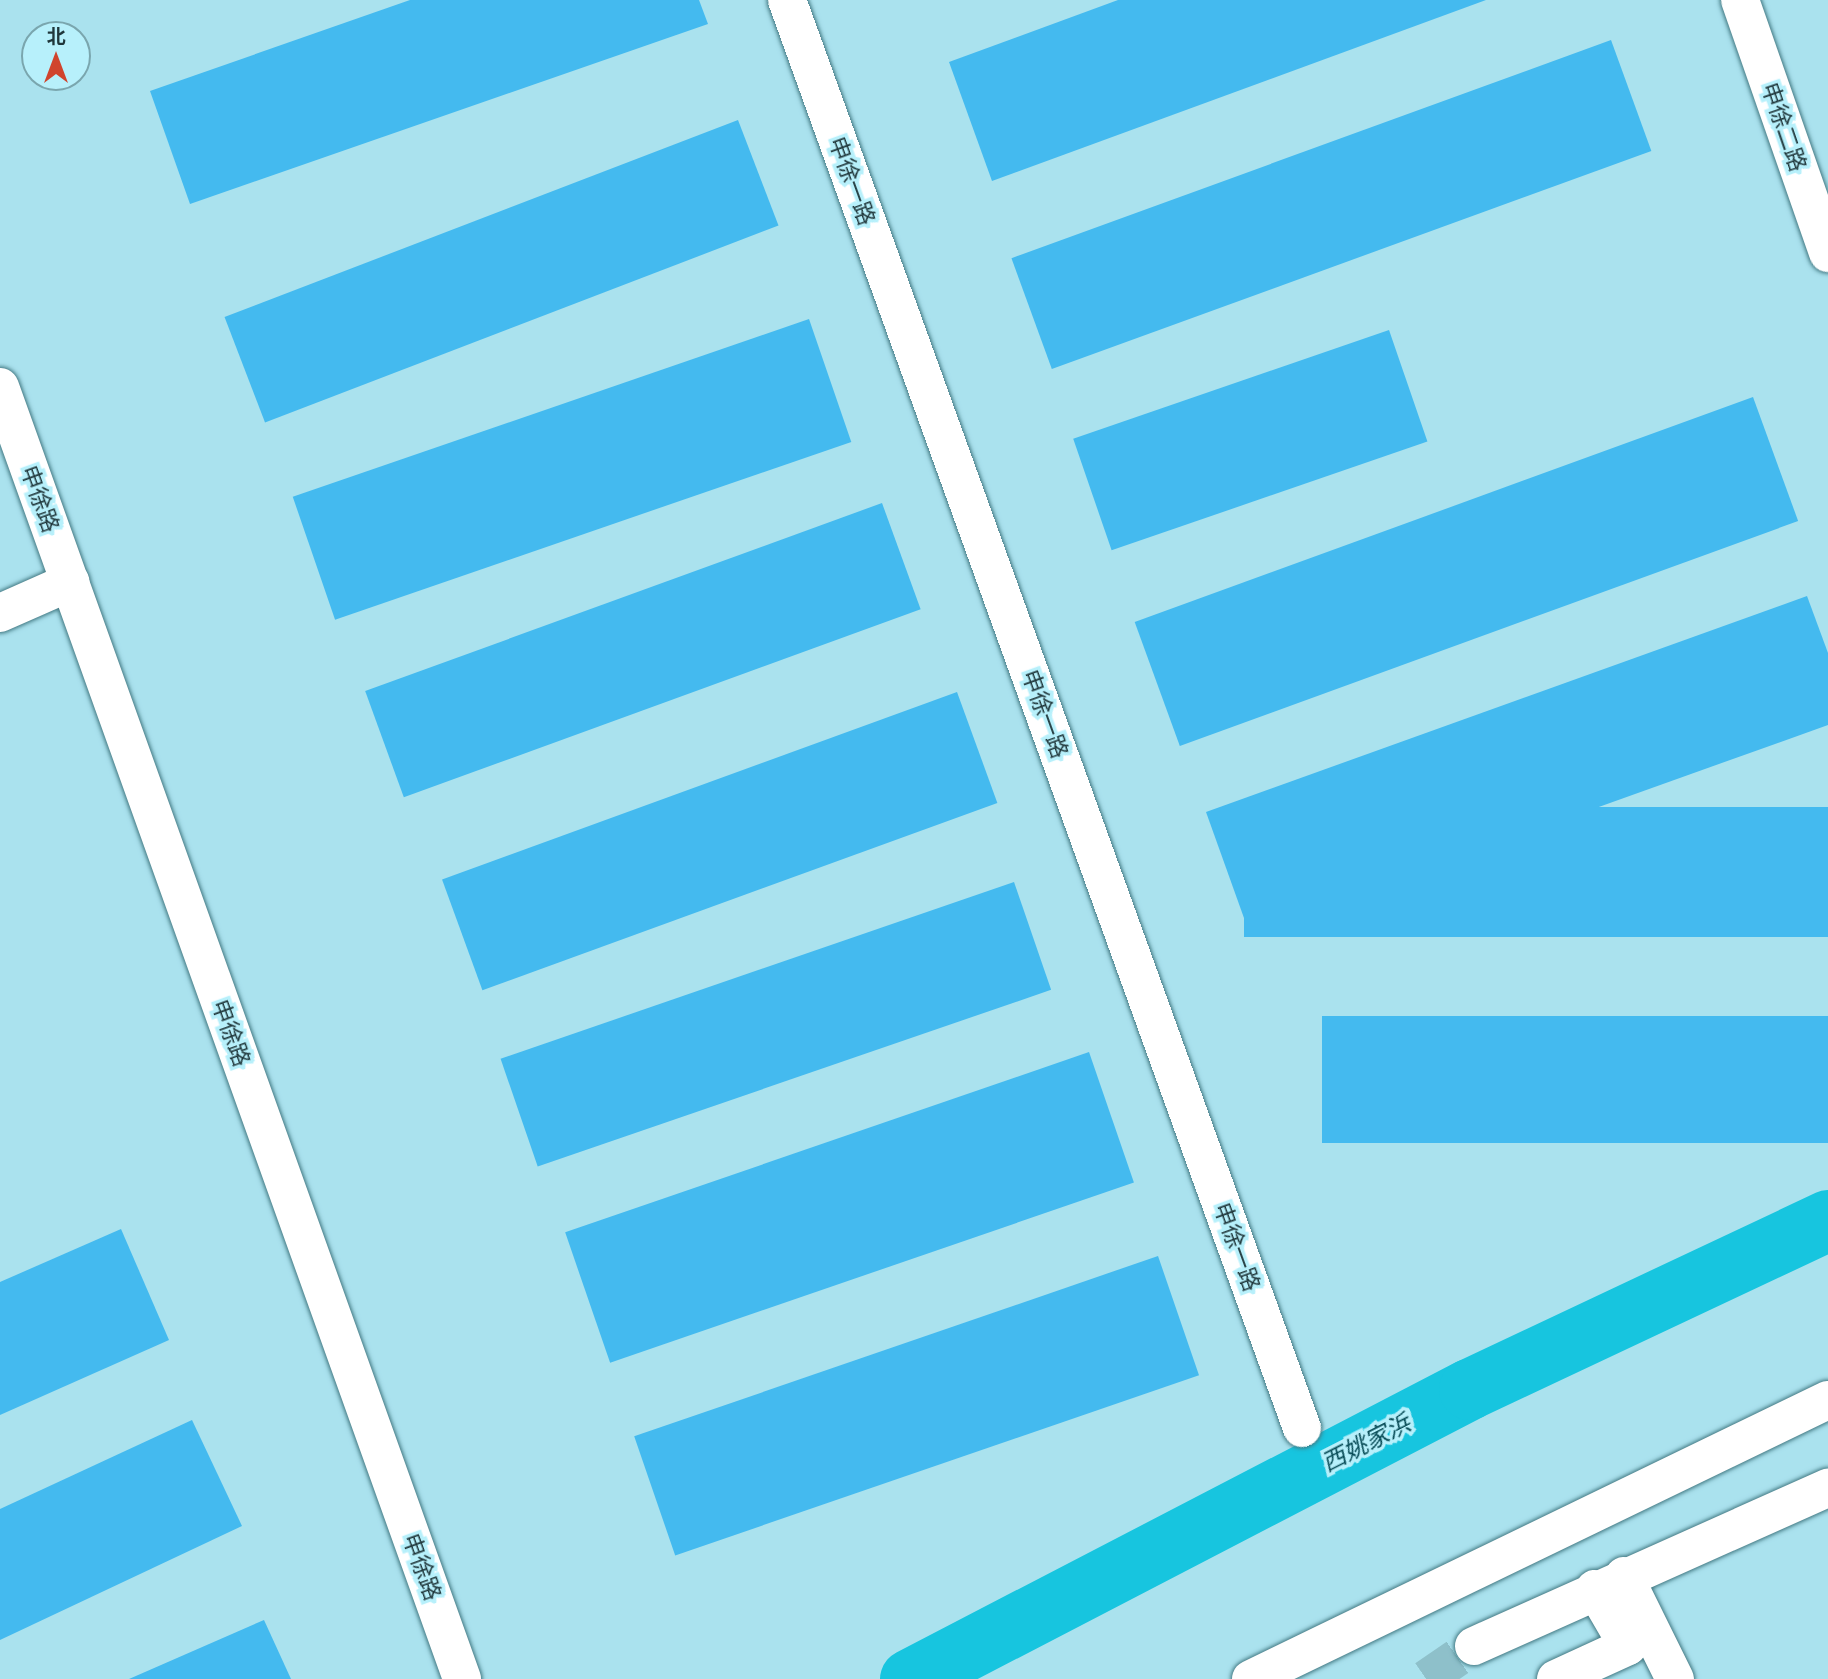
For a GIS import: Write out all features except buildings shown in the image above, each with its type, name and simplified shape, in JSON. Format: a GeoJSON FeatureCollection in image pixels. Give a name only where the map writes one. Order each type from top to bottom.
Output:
{"type":"FeatureCollection","features":[{"type":"Feature","properties":{"kind":"street","name":"申徐一路"},"geometry":{"type":"LineString","coordinates":[[787,0],[1302,1428]]}},
{"type":"Feature","properties":{"kind":"street","name":"申徐二路"},"geometry":{"type":"LineString","coordinates":[[1740,0],[1828,253]]}},
{"type":"Feature","properties":{"kind":"street","name":"申徐路"},"geometry":{"type":"LineString","coordinates":[[0,387],[462,1679]]}},
{"type":"Feature","properties":{"kind":"street"},"geometry":{"type":"LineString","coordinates":[[0,613],[70,582]]}},
{"type":"Feature","properties":{"kind":"street"},"geometry":{"type":"LineString","coordinates":[[1251,1679],[1828,1400]]}},
{"type":"Feature","properties":{"kind":"street"},"geometry":{"type":"LineString","coordinates":[[1474,1646],[1609,1583],[1828,1488]]}},
{"type":"Feature","properties":{"kind":"street"},"geometry":{"type":"LineString","coordinates":[[1609,1583],[1662,1675]]}},
{"type":"Feature","properties":{"kind":"street"},"geometry":{"type":"LineString","coordinates":[[1556,1679],[1628,1646],[1609,1583]]}},
{"type":"Feature","properties":{"kind":"waterway","name":"西姚家浜"},"geometry":{"type":"LineString","coordinates":[[910,1679],[1469,1389],[1828,1220]]}},
{"type":"Feature","properties":{"kind":"tunnel"},"geometry":{"type":"LineString","coordinates":[[1426,1679],[1474,1646]]}}]}
